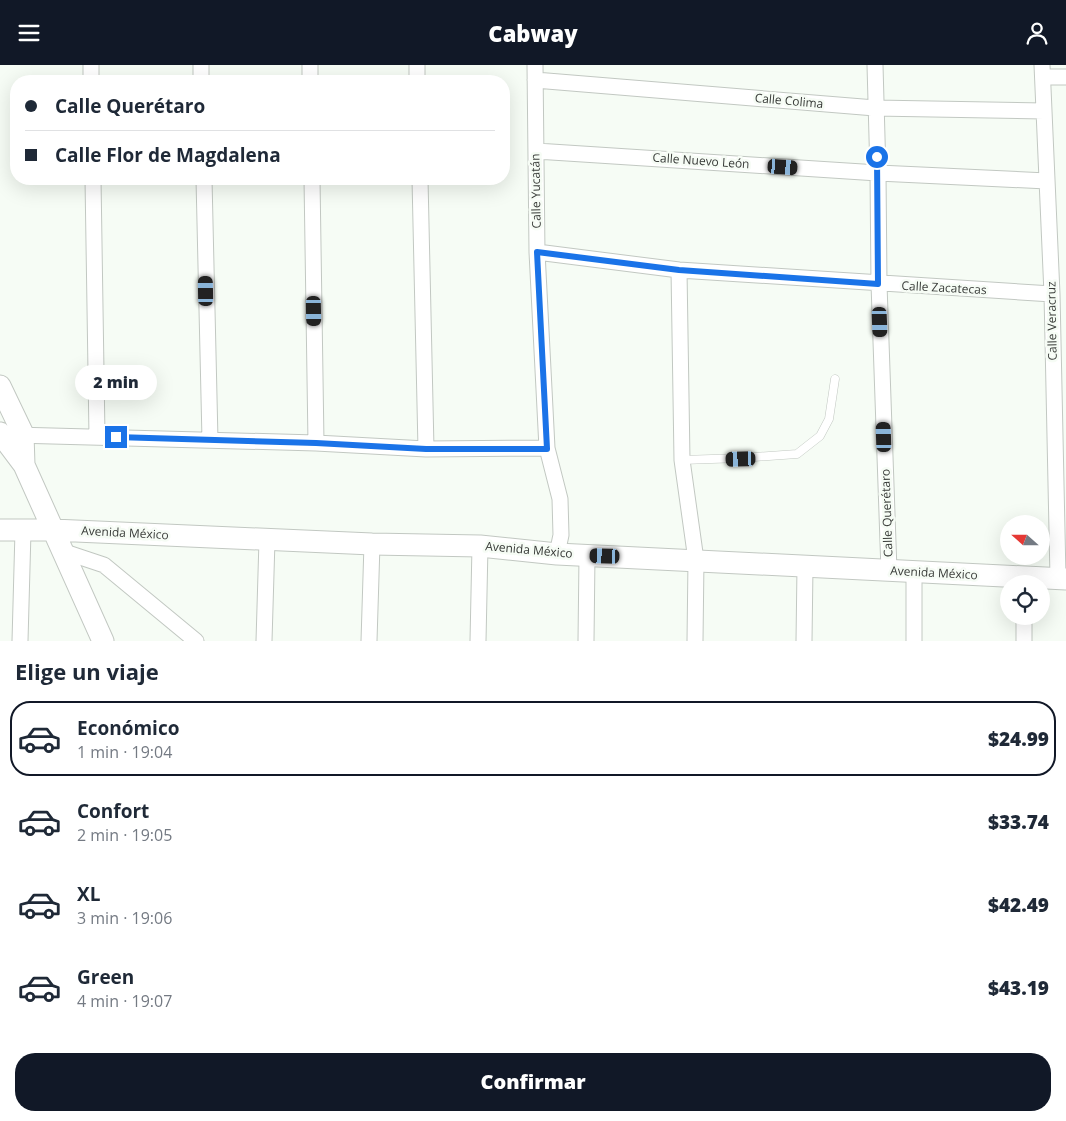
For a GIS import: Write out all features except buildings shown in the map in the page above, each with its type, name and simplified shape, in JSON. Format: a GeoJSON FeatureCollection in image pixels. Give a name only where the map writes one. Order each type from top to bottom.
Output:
{"type":"FeatureCollection","features":[{"type":"Feature","properties":{"kind":"street","name":"Calle Querétaro"},"geometry":{"type":"LineString","coordinates":[[875,65],[878,173],[878,284],[889,571]]}},
{"type":"Feature","properties":{"kind":"street"},"geometry":{"type":"LineString","coordinates":[[1043,71],[1066,77]]}},
{"type":"Feature","properties":{"kind":"street","name":"Calle Veracruz"},"geometry":{"type":"LineString","coordinates":[[1043,71],[1052,294],[1059,319],[1062,578]]}},
{"type":"Feature","properties":{"kind":"street","name":"Calle Colima"},"geometry":{"type":"LineString","coordinates":[[535,73],[875,107],[1044,111]]}},
{"type":"Feature","properties":{"kind":"street","name":"Calle Yucatán"},"geometry":{"type":"LineString","coordinates":[[535,73],[537,252],[547,449],[560,499],[561,535],[557,554]]}},
{"type":"Feature","properties":{"kind":"street","name":"Calle Nuevo León"},"geometry":{"type":"LineString","coordinates":[[536,151],[878,173],[1047,181]]}},
{"type":"Feature","properties":{"kind":"street"},"geometry":{"type":"LineString","coordinates":[[93,185],[97,436]]}},
{"type":"Feature","properties":{"kind":"street"},"geometry":{"type":"LineString","coordinates":[[204,185],[210,440]]}},
{"type":"Feature","properties":{"kind":"street"},"geometry":{"type":"LineString","coordinates":[[312,185],[316,443]]}},
{"type":"Feature","properties":{"kind":"street"},"geometry":{"type":"LineString","coordinates":[[420,185],[426,449]]}},
{"type":"Feature","properties":{"kind":"street","name":"Calle Zacatecas"},"geometry":{"type":"LineString","coordinates":[[537,252],[679,270],[1052,294]]}},
{"type":"Feature","properties":{"kind":"street"},"geometry":{"type":"LineString","coordinates":[[679,270],[682,460],[696,560],[695,641]]}},
{"type":"Feature","properties":{"kind":"street"},"geometry":{"type":"LineString","coordinates":[[0,386],[23,434],[24,465]]}},
{"type":"Feature","properties":{"kind":"street"},"geometry":{"type":"LineString","coordinates":[[1,435],[23,434],[316,443],[426,449],[547,449]]}},
{"type":"Feature","properties":{"kind":"street"},"geometry":{"type":"LineString","coordinates":[[1,435],[24,465],[103,641]]}},
{"type":"Feature","properties":{"kind":"street","name":"Avenida México"},"geometry":{"type":"LineString","coordinates":[[0,530],[52,530],[372,544],[480,546],[587,556],[696,560],[1000,578]]}},
{"type":"Feature","properties":{"kind":"street"},"geometry":{"type":"LineString","coordinates":[[20,641],[23,531]]}},
{"type":"Feature","properties":{"kind":"street"},"geometry":{"type":"LineString","coordinates":[[264,641],[267,540]]}},
{"type":"Feature","properties":{"kind":"street"},"geometry":{"type":"LineString","coordinates":[[369,641],[372,544]]}},
{"type":"Feature","properties":{"kind":"street"},"geometry":{"type":"LineString","coordinates":[[478,641],[480,546]]}},
{"type":"Feature","properties":{"kind":"street"},"geometry":{"type":"LineString","coordinates":[[62,551],[104,565],[196,641]]}},
{"type":"Feature","properties":{"kind":"street"},"geometry":{"type":"LineString","coordinates":[[586,641],[587,556]]}},
{"type":"Feature","properties":{"kind":"street"},"geometry":{"type":"LineString","coordinates":[[804,641],[805,567]]}},
{"type":"Feature","properties":{"kind":"street"},"geometry":{"type":"LineString","coordinates":[[914,572],[914,641]]}},
{"type":"Feature","properties":{"kind":"street"},"geometry":{"type":"LineString","coordinates":[[1024,625],[1024,641]]}},
{"type":"Feature","properties":{"kind":"lane"},"geometry":{"type":"LineString","coordinates":[[682,460],[741,459],[796,454],[820,436],[829,419],[835,379]]}},
{"type":"Feature","properties":{"kind":"route"},"geometry":{"type":"LineString","coordinates":[[116,437],[316,443],[426,449],[547,449],[537,252],[679,270],[878,284],[877,157]]}}]}
